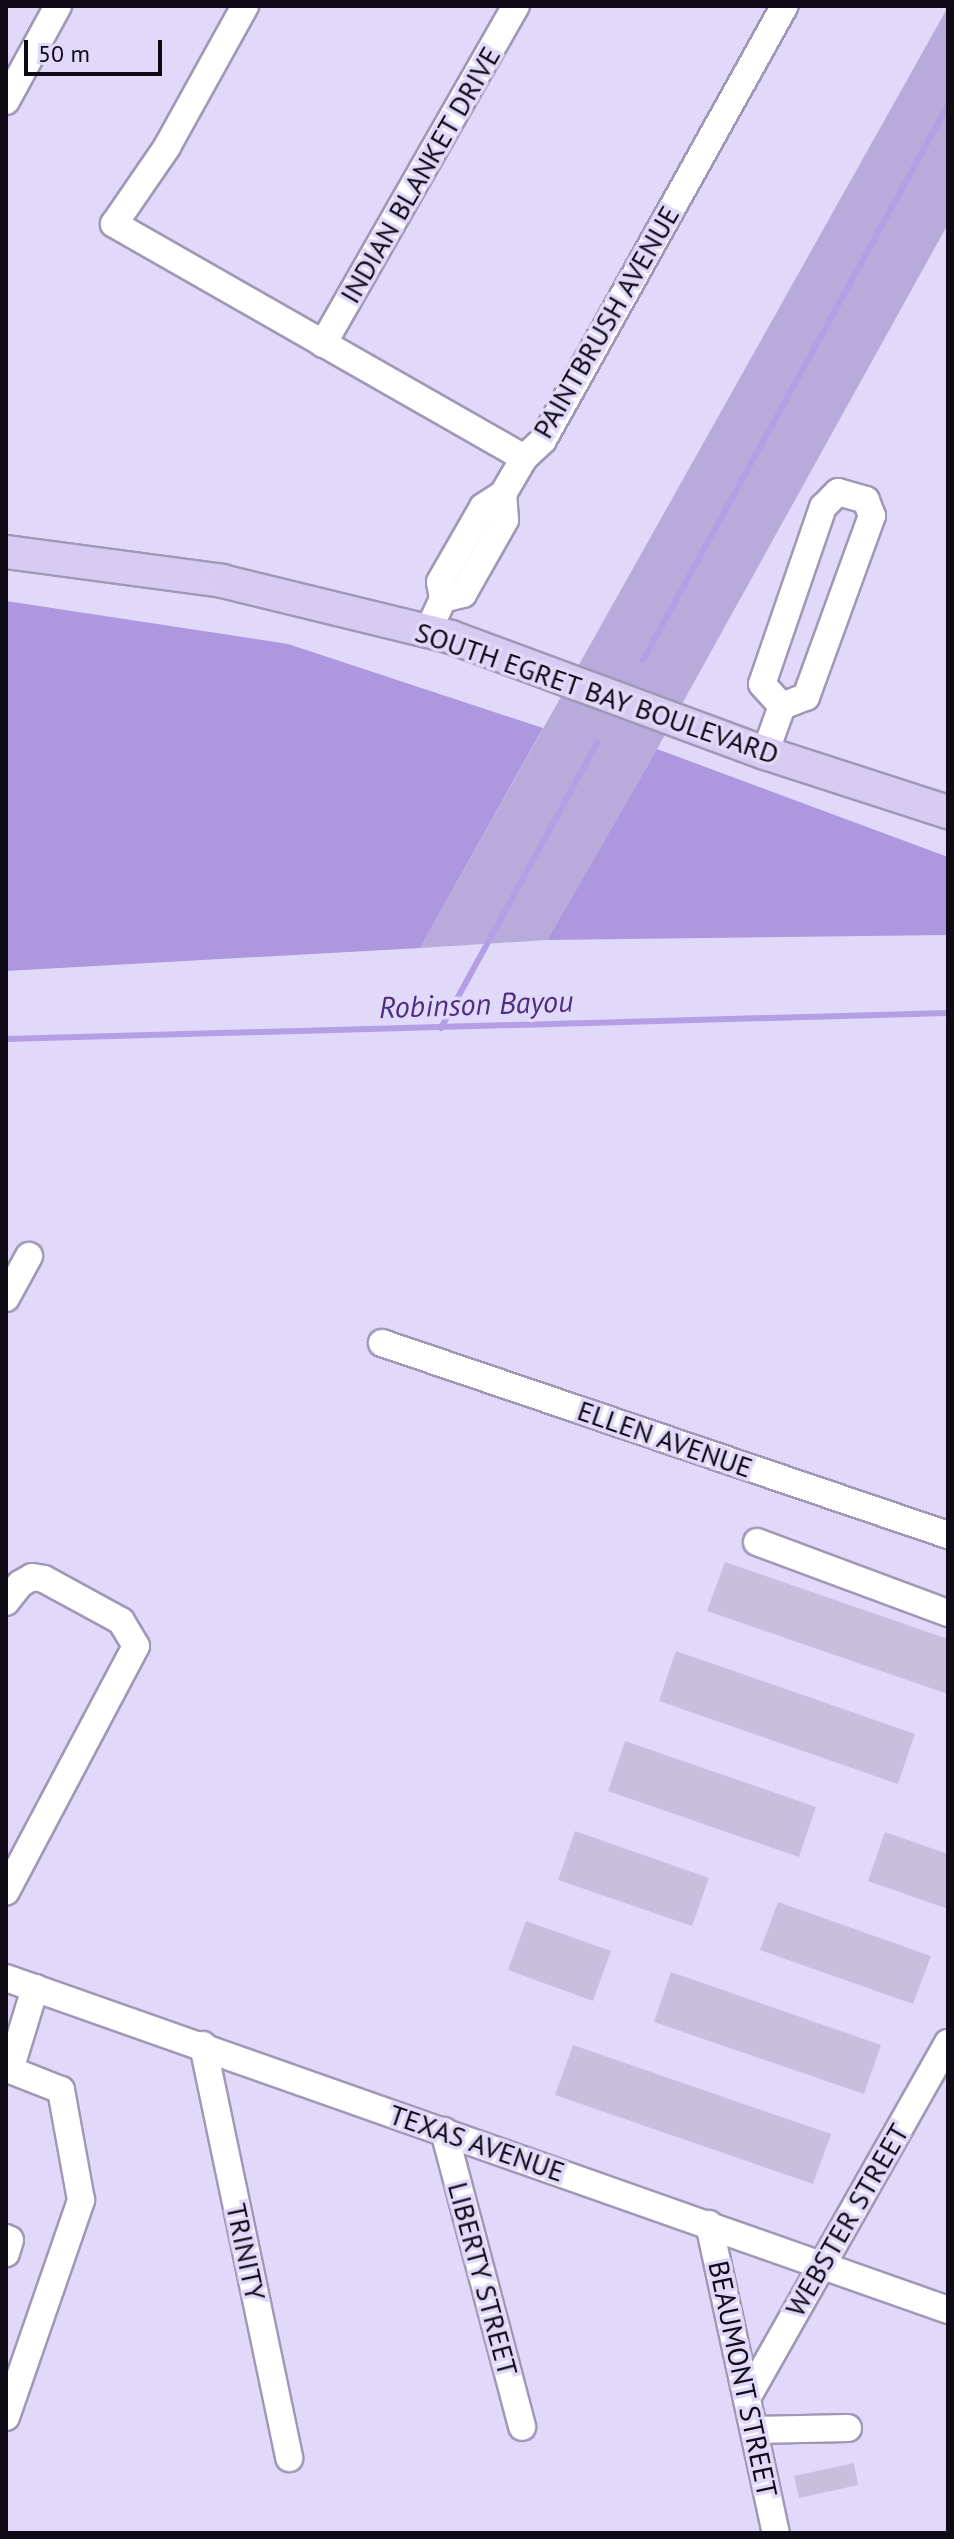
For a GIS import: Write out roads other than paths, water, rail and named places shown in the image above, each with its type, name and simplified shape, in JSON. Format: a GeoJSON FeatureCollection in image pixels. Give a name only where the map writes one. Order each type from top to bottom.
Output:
{"type":"FeatureCollection","features":[{"type":"Feature","properties":{"kind":"main road","name":"SOUTH EGRET BAY BOULEVARD"},"geometry":{"type":"LineString","coordinates":[[6,552],[222,581],[428,631],[765,753],[948,812]]}},
{"type":"Feature","properties":{"kind":"street"},"geometry":{"type":"LineString","coordinates":[[6,101],[58,6]]}},
{"type":"Feature","properties":{"kind":"street"},"geometry":{"type":"LineString","coordinates":[[245,6],[167,147],[114,224],[524,458]]}},
{"type":"Feature","properties":{"kind":"street","name":"INDIAN BLANKET DRIVE"},"geometry":{"type":"LineString","coordinates":[[323,344],[516,6]]}},
{"type":"Feature","properties":{"kind":"street","name":"PAINTBRUSH AVENUE"},"geometry":{"type":"LineString","coordinates":[[428,631],[443,599],[440,582],[483,507],[503,494],[524,458],[543,440],[785,6]]}},
{"type":"Feature","properties":{"kind":"street"},"geometry":{"type":"LineString","coordinates":[[765,753],[782,706],[806,697],[872,516],[866,500],[838,492],[823,507],[762,684],[782,706]]}},
{"type":"Feature","properties":{"kind":"street"},"geometry":{"type":"LineString","coordinates":[[6,1298],[29,1256]]}},
{"type":"Feature","properties":{"kind":"street","name":"ELLEN AVENUE"},"geometry":{"type":"LineString","coordinates":[[382,1343],[948,1535]]}},
{"type":"Feature","properties":{"kind":"street"},"geometry":{"type":"LineString","coordinates":[[757,1542],[948,1613]]}},
{"type":"Feature","properties":{"kind":"street"},"geometry":{"type":"LineString","coordinates":[[6,1602],[20,1584],[32,1577],[44,1579],[121,1621],[136,1646],[6,1892]]}},
{"type":"Feature","properties":{"kind":"street","name":"TEXAS AVENUE"},"geometry":{"type":"LineString","coordinates":[[6,1978],[948,2310]]}},
{"type":"Feature","properties":{"kind":"street"},"geometry":{"type":"LineString","coordinates":[[6,2417],[81,2200],[61,2090],[8,2069],[35,1988]]}},
{"type":"Feature","properties":{"kind":"street","name":"WEBSTER STREET"},"geometry":{"type":"LineString","coordinates":[[747,2398],[948,2043]]}},
{"type":"Feature","properties":{"kind":"street","name":"TRINITY"},"geometry":{"type":"LineString","coordinates":[[203,2045],[289,2458]]}},
{"type":"Feature","properties":{"kind":"street","name":"LIBERTY STREET"},"geometry":{"type":"LineString","coordinates":[[444,2131],[522,2427]]}},
{"type":"Feature","properties":{"kind":"street","name":"BEAUMONT STREET"},"geometry":{"type":"LineString","coordinates":[[709,2224],[776,2533]]}},
{"type":"Feature","properties":{"kind":"street"},"geometry":{"type":"LineString","coordinates":[[6,2238],[10,2240],[6,2253]]}},
{"type":"Feature","properties":{"kind":"street"},"geometry":{"type":"LineString","coordinates":[[754,2430],[848,2428]]}},
{"type":"Feature","properties":{"kind":"waterway"},"geometry":{"type":"LineString","coordinates":[[643,660],[948,105]]}},
{"type":"Feature","properties":{"kind":"waterway"},"geometry":{"type":"LineString","coordinates":[[441,1028],[597,743]]}},
{"type":"Feature","properties":{"kind":"waterway","name":"Robinson Bayou"},"geometry":{"type":"LineString","coordinates":[[6,1039],[948,1013]]}}]}
